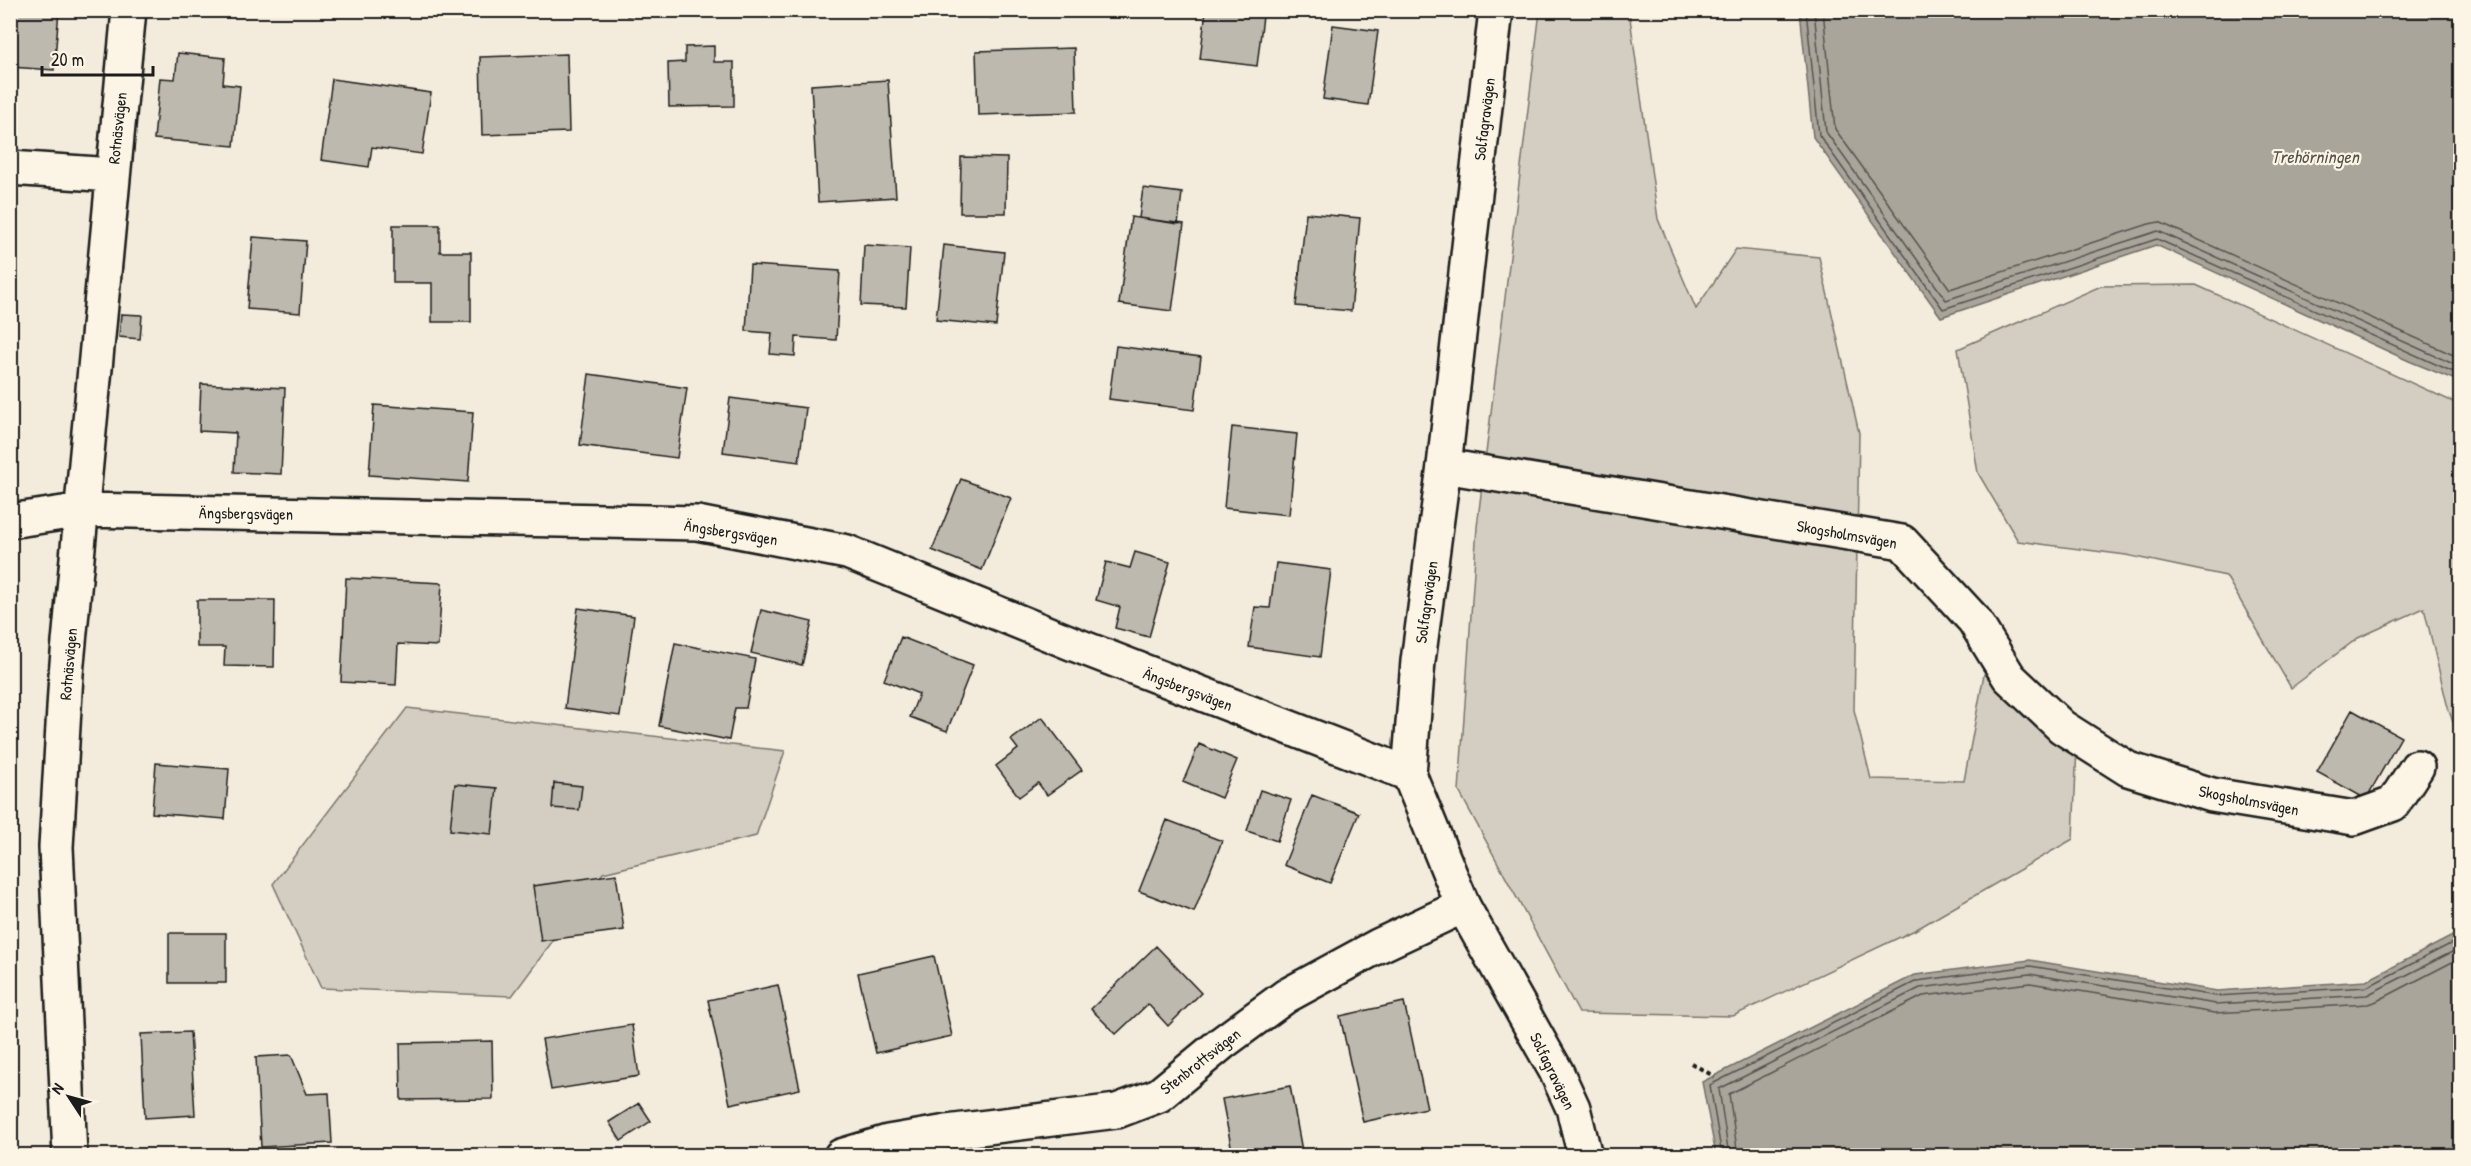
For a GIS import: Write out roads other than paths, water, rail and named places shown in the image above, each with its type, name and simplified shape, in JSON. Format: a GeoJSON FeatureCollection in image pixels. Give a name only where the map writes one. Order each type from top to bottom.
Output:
{"type":"FeatureCollection","features":[{"type":"Feature","properties":{"kind":"street","name":"Rotnäsvägen"},"geometry":{"type":"LineString","coordinates":[[70,1155],[56,847],[66,674],[129,10]]}},
{"type":"Feature","properties":{"kind":"street","name":"Solfagravägen"},"geometry":{"type":"LineString","coordinates":[[1496,10],[1444,466],[1418,661],[1408,774],[1463,906],[1556,1071],[1573,1108],[1585,1155]]}},
{"type":"Feature","properties":{"kind":"street","name":"Rotnäsvägen"},"geometry":{"type":"LineString","coordinates":[[10,168],[112,175]]}},
{"type":"Feature","properties":{"kind":"street","name":"Skogsholmsvägen"},"geometry":{"type":"LineString","coordinates":[[1444,466],[1902,542],[1974,620],[2009,677],[2062,727],[2128,769],[2159,779],[2212,795],[2354,818],[2393,804],[2417,767]]}},
{"type":"Feature","properties":{"kind":"street","name":"Ängsbergsvägen"},"geometry":{"type":"LineString","coordinates":[[10,521],[83,510],[697,523],[847,552],[1071,643],[1408,774]]}},
{"type":"Feature","properties":{"kind":"street","name":"Stenbrottsvägen"},"geometry":{"type":"LineString","coordinates":[[841,1155],[888,1142],[947,1132],[1117,1111],[1159,1095],[1222,1043],[1286,996],[1378,946],[1463,906]]}},
{"type":"Feature","properties":{"kind":"water","name":"Trehörningen"},"geometry":{"type":"Polygon","coordinates":[[[1800,11],[2460,11],[2460,382],[2409,361],[2156,245],[1941,317],[1813,137],[1800,11]]]}},
{"type":"Feature","properties":{"kind":"water"},"geometry":{"type":"Polygon","coordinates":[[[2460,932],[2460,1155],[1716,1155],[1702,1082],[1915,975],[2030,960],[2217,991],[2366,981],[2460,932]]]}}]}
